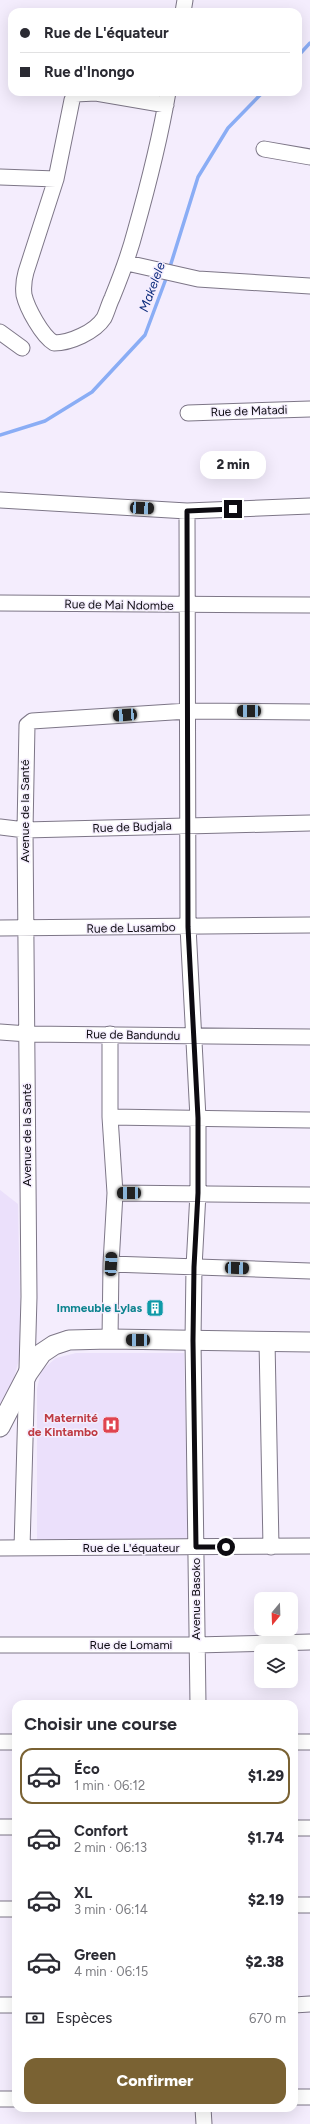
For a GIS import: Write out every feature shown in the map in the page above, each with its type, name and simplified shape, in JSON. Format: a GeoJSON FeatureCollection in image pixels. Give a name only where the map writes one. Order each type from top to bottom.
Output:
{"type":"FeatureCollection","features":[{"type":"Feature","properties":{"kind":"main road"},"geometry":{"type":"LineString","coordinates":[[0,1427],[28,1373],[42,1353],[54,1345],[70,1340],[110,1339],[310,1342]]}},
{"type":"Feature","properties":{"kind":"street"},"geometry":{"type":"LineString","coordinates":[[74,96],[56,178],[26,272],[24,285],[24,295],[38,326],[49,341],[59,343],[71,340],[98,325],[104,318],[127,263],[150,178],[167,99],[132,96]]}},
{"type":"Feature","properties":{"kind":"street"},"geometry":{"type":"LineString","coordinates":[[264,149],[310,157]]}},
{"type":"Feature","properties":{"kind":"street"},"geometry":{"type":"LineString","coordinates":[[0,177],[56,178]]}},
{"type":"Feature","properties":{"kind":"street"},"geometry":{"type":"LineString","coordinates":[[127,263],[198,279],[310,286]]}},
{"type":"Feature","properties":{"kind":"street"},"geometry":{"type":"LineString","coordinates":[[0,332],[22,348]]}},
{"type":"Feature","properties":{"kind":"street","name":"Rue de Matadi"},"geometry":{"type":"LineString","coordinates":[[188,413],[310,409]]}},
{"type":"Feature","properties":{"kind":"street"},"geometry":{"type":"LineString","coordinates":[[0,500],[187,511],[310,506]]}},
{"type":"Feature","properties":{"kind":"street","name":"Avenue Basoko"},"geometry":{"type":"LineString","coordinates":[[187,511],[189,825],[188,927],[198,1118],[198,1193],[194,1267],[193,1341],[198,1700]]}},
{"type":"Feature","properties":{"kind":"street","name":"Rue de Mai Ndombe"},"geometry":{"type":"LineString","coordinates":[[0,603],[310,605]]}},
{"type":"Feature","properties":{"kind":"street"},"geometry":{"type":"LineString","coordinates":[[188,711],[310,712]]}},
{"type":"Feature","properties":{"kind":"street","name":"Avenue de la Santé"},"geometry":{"type":"LineString","coordinates":[[22,1548],[28,1373],[28,1034],[25,830],[26,728],[29,722],[188,711]]}},
{"type":"Feature","properties":{"kind":"street","name":"Rue de Budjala"},"geometry":{"type":"LineString","coordinates":[[0,827],[25,830],[310,823]]}},
{"type":"Feature","properties":{"kind":"street","name":"Rue de Lusambo"},"geometry":{"type":"LineString","coordinates":[[0,928],[26,929],[310,925]]}},
{"type":"Feature","properties":{"kind":"street","name":"Rue de Bandundu"},"geometry":{"type":"LineString","coordinates":[[0,1032],[28,1034],[310,1038]]}},
{"type":"Feature","properties":{"kind":"street"},"geometry":{"type":"LineString","coordinates":[[110,1034],[110,1118],[115,1193],[111,1264],[110,1339]]}},
{"type":"Feature","properties":{"kind":"street"},"geometry":{"type":"LineString","coordinates":[[110,1118],[310,1120]]}},
{"type":"Feature","properties":{"kind":"street"},"geometry":{"type":"LineString","coordinates":[[115,1193],[310,1195]]}},
{"type":"Feature","properties":{"kind":"street"},"geometry":{"type":"LineString","coordinates":[[111,1264],[310,1270]]}},
{"type":"Feature","properties":{"kind":"street"},"geometry":{"type":"LineString","coordinates":[[268,1341],[271,1547]]}},
{"type":"Feature","properties":{"kind":"street","name":"Rue de L'équateur"},"geometry":{"type":"LineString","coordinates":[[0,1548],[310,1546]]}},
{"type":"Feature","properties":{"kind":"street","name":"Rue de Lomami"},"geometry":{"type":"LineString","coordinates":[[0,1645],[196,1645],[310,1642]]}},
{"type":"Feature","properties":{"kind":"street"},"geometry":{"type":"LineString","coordinates":[[0,1742],[12,1742]]}},
{"type":"Feature","properties":{"kind":"street"},"geometry":{"type":"LineString","coordinates":[[298,1742],[310,1742]]}},
{"type":"Feature","properties":{"kind":"street"},"geometry":{"type":"LineString","coordinates":[[0,1827],[12,1827]]}},
{"type":"Feature","properties":{"kind":"street"},"geometry":{"type":"LineString","coordinates":[[298,1828],[310,1828]]}},
{"type":"Feature","properties":{"kind":"street"},"geometry":{"type":"LineString","coordinates":[[298,1905],[310,1905]]}},
{"type":"Feature","properties":{"kind":"street"},"geometry":{"type":"LineString","coordinates":[[0,1909],[12,1909]]}},
{"type":"Feature","properties":{"kind":"street"},"geometry":{"type":"LineString","coordinates":[[298,2005],[310,2004]]}},
{"type":"Feature","properties":{"kind":"street"},"geometry":{"type":"LineString","coordinates":[[0,2005],[12,2005]]}},
{"type":"Feature","properties":{"kind":"street"},"geometry":{"type":"LineString","coordinates":[[298,2097],[310,2097]]}},
{"type":"Feature","properties":{"kind":"street"},"geometry":{"type":"LineString","coordinates":[[0,2099],[12,2099]]}},
{"type":"Feature","properties":{"kind":"street"},"geometry":{"type":"LineString","coordinates":[[203,2112],[204,2124]]}},
{"type":"Feature","properties":{"kind":"shaded area"},"geometry":{"type":"Polygon","coordinates":[[[0,1190],[18,1204],[21,1352],[9,1396],[0,1411],[0,1190]]]}},
{"type":"Feature","properties":{"kind":"shaded area","name":"Maternité de Kintambo"},"geometry":{"type":"Polygon","coordinates":[[[76,1353],[184,1353],[188,1538],[37,1540],[37,1389],[41,1371],[56,1358],[76,1353]]]}},
{"type":"Feature","properties":{"kind":"waterway","name":"Makelele"},"geometry":{"type":"LineString","coordinates":[[302,52],[310,43]]}},
{"type":"Feature","properties":{"kind":"waterway","name":"Makelele"},"geometry":{"type":"LineString","coordinates":[[169,270],[198,177],[228,128],[259,96]]}},
{"type":"Feature","properties":{"kind":"waterway","name":"Makelele"},"geometry":{"type":"LineString","coordinates":[[0,435],[45,421],[92,392],[145,335],[167,276]]}},
{"type":"Feature","properties":{"kind":"place","name":"Immeuble Lylas"},"geometry":{"type":"Point","coordinates":[155,1308]}},
{"type":"Feature","properties":{"kind":"place","name":"Maternité de Kintambo"},"geometry":{"type":"Point","coordinates":[111,1425]}},
{"type":"Feature","properties":{"kind":"route"},"geometry":{"type":"LineString","coordinates":[[226,1547],[196,1547],[193,1341],[194,1267],[198,1193],[198,1118],[188,927],[189,825],[187,511],[233,509]]}}]}
